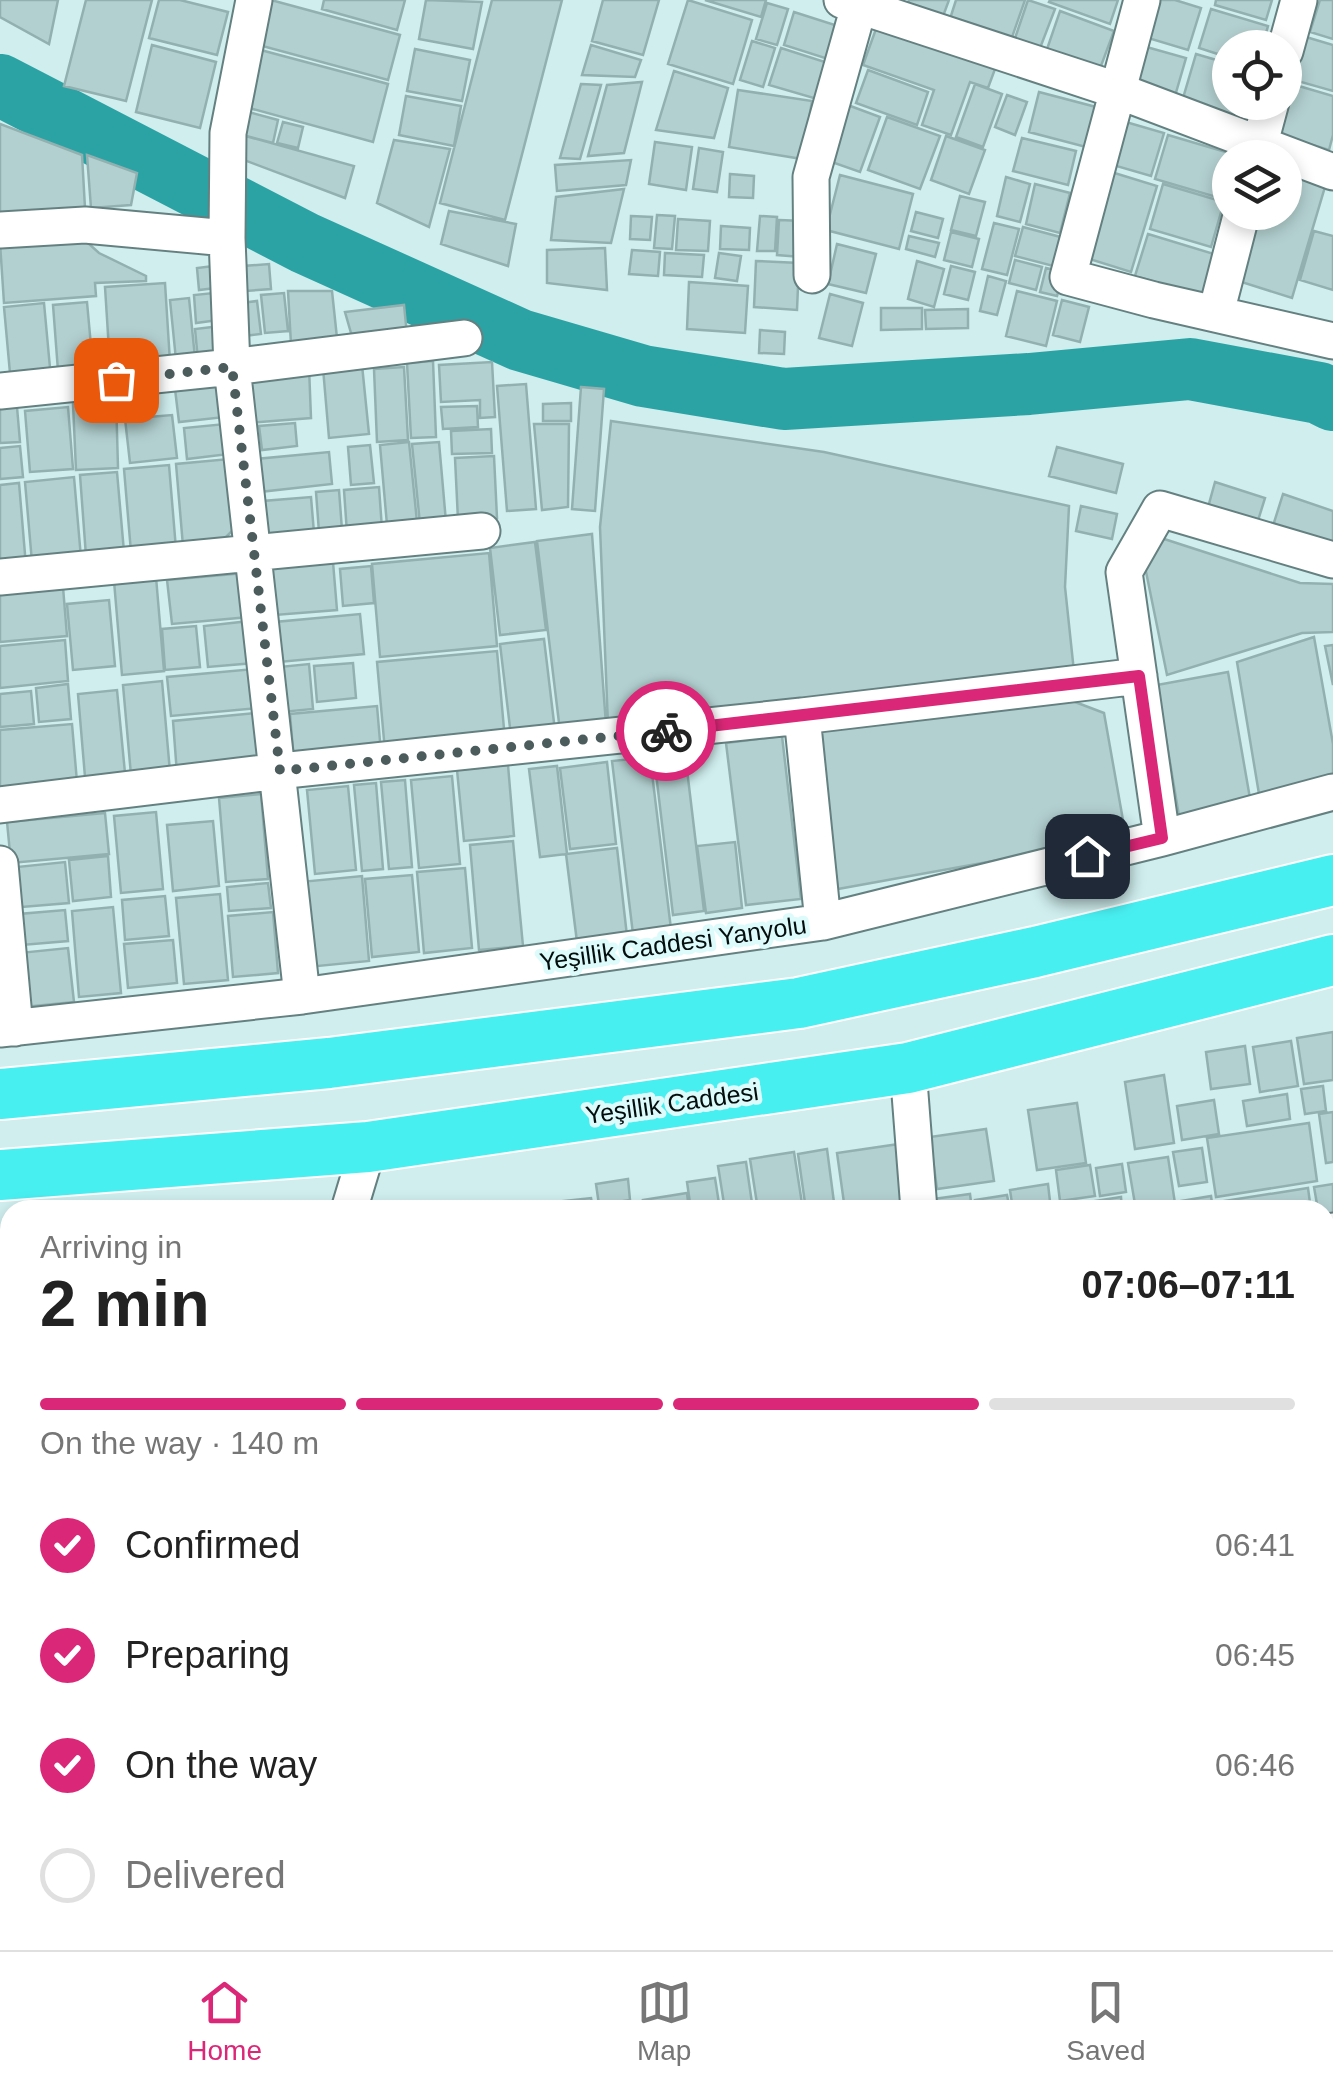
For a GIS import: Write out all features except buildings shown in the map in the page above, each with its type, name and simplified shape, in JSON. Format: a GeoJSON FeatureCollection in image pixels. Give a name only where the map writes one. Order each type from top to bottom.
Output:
{"type":"FeatureCollection","features":[{"type":"Feature","properties":{"kind":"highway"},"geometry":{"type":"LineString","coordinates":[[0,1094],[329,1062],[799,1003],[1036,952],[1333,880]]}},
{"type":"Feature","properties":{"kind":"highway","name":"Yeşillik Caddesi"},"geometry":{"type":"LineString","coordinates":[[0,1176],[368,1147],[908,1068],[1333,960]]}},
{"type":"Feature","properties":{"kind":"street"},"geometry":{"type":"LineString","coordinates":[[254,0],[228,133],[232,367],[280,771],[302,996]]}},
{"type":"Feature","properties":{"kind":"street"},"geometry":{"type":"LineString","coordinates":[[1142,0],[1068,276],[1333,341]]}},
{"type":"Feature","properties":{"kind":"street"},"geometry":{"type":"LineString","coordinates":[[1291,30],[1299,0]]}},
{"type":"Feature","properties":{"kind":"street"},"geometry":{"type":"LineString","coordinates":[[812,275],[811,177],[850,3],[1116,90],[1230,140]]}},
{"type":"Feature","properties":{"kind":"street"},"geometry":{"type":"LineString","coordinates":[[1302,164],[1333,172]]}},
{"type":"Feature","properties":{"kind":"street"},"geometry":{"type":"LineString","coordinates":[[0,230],[85,225],[227,238]]}},
{"type":"Feature","properties":{"kind":"street"},"geometry":{"type":"LineString","coordinates":[[1216,313],[1237,230]]}},
{"type":"Feature","properties":{"kind":"street"},"geometry":{"type":"LineString","coordinates":[[0,392],[464,338]]}},
{"type":"Feature","properties":{"kind":"street"},"geometry":{"type":"LineString","coordinates":[[1162,838],[1124,572],[1160,509],[1333,560]]}},
{"type":"Feature","properties":{"kind":"street"},"geometry":{"type":"LineString","coordinates":[[0,577],[482,531]]}},
{"type":"Feature","properties":{"kind":"street"},"geometry":{"type":"LineString","coordinates":[[0,805],[1139,676]]}},
{"type":"Feature","properties":{"kind":"street"},"geometry":{"type":"LineString","coordinates":[[802,716],[823,922]]}},
{"type":"Feature","properties":{"kind":"street","name":"Yeşillik Caddesi Yanyolu"},"geometry":{"type":"LineString","coordinates":[[7,1029],[302,996],[823,922],[1333,792]]}},
{"type":"Feature","properties":{"kind":"street"},"geometry":{"type":"LineString","coordinates":[[0,864],[7,1029]]}},
{"type":"Feature","properties":{"kind":"street"},"geometry":{"type":"LineString","coordinates":[[908,1068],[917,1200]]}},
{"type":"Feature","properties":{"kind":"street"},"geometry":{"type":"LineString","coordinates":[[352,1200],[368,1147]]}},
{"type":"Feature","properties":{"kind":"waterway"},"geometry":{"type":"LineString","coordinates":[[0,85],[305,243],[520,340],[643,376],[784,399],[1029,384],[1190,369],[1319,393],[1333,400]]}},
{"type":"Feature","properties":{"kind":"way so far"},"geometry":{"type":"LineString","coordinates":[[116,380],[232,367],[280,771],[666,731]]}},
{"type":"Feature","properties":{"kind":"route"},"geometry":{"type":"LineString","coordinates":[[666,731],[1139,676],[1162,838],[1087,856]]}}]}
